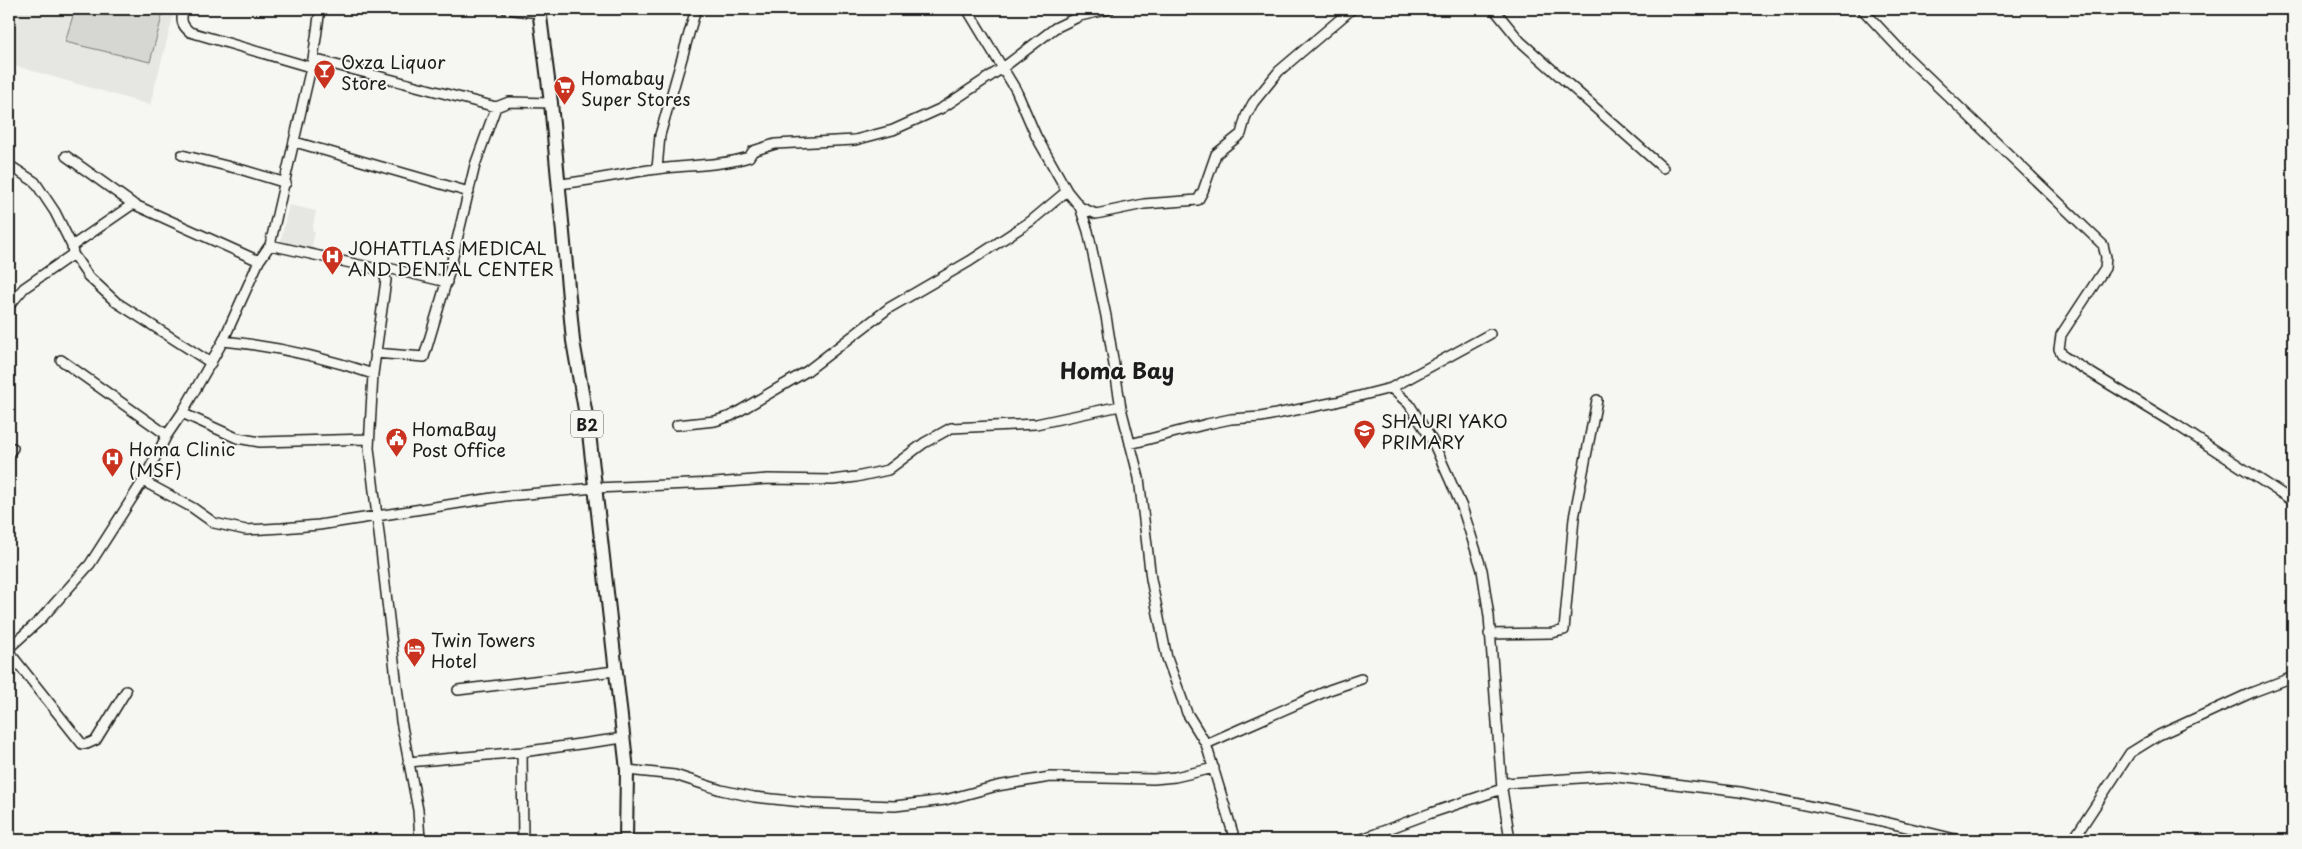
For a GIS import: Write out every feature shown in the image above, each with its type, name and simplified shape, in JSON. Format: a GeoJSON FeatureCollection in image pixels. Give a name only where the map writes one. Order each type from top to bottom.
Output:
{"type":"FeatureCollection","features":[{"type":"Feature","properties":{"kind":"highway","name":"B2"},"geometry":{"type":"LineString","coordinates":[[539,11],[551,103],[573,341],[589,434],[627,770],[626,840]]}},
{"type":"Feature","properties":{"kind":"street"},"geometry":{"type":"LineString","coordinates":[[184,9],[181,20],[184,27],[190,32],[496,107],[508,102],[551,103]]}},
{"type":"Feature","properties":{"kind":"street"},"geometry":{"type":"LineString","coordinates":[[126,691],[96,740],[82,744],[9,650],[40,620],[90,564],[143,481],[166,435],[182,413],[223,341],[259,261],[270,245],[286,183],[312,63],[320,9]]}},
{"type":"Feature","properties":{"kind":"street"},"geometry":{"type":"LineString","coordinates":[[506,9],[539,11]]}},
{"type":"Feature","properties":{"kind":"street"},"geometry":{"type":"LineString","coordinates":[[657,169],[660,135],[696,9]]}},
{"type":"Feature","properties":{"kind":"street"},"geometry":{"type":"LineString","coordinates":[[968,9],[1004,67],[1036,136],[1067,191],[1080,207],[1097,269],[1121,408],[1139,478],[1151,579],[1167,658],[1187,713],[1206,744],[1236,840]]}},
{"type":"Feature","properties":{"kind":"street"},"geometry":{"type":"LineString","coordinates":[[558,184],[657,169],[728,163],[749,157],[753,151],[775,144],[855,140],[875,136],[942,108],[1004,67],[1055,28],[1080,16],[1110,9]]}},
{"type":"Feature","properties":{"kind":"street"},"geometry":{"type":"LineString","coordinates":[[1080,207],[1096,214],[1156,203],[1198,200],[1204,191],[1216,154],[1241,134],[1246,116],[1269,83],[1279,71],[1352,9]]}},
{"type":"Feature","properties":{"kind":"street"},"geometry":{"type":"LineString","coordinates":[[1862,9],[1913,63],[2103,245],[2106,257],[2105,268],[2061,335],[2059,349],[2063,356],[2178,426],[2293,501]]}},
{"type":"Feature","properties":{"kind":"street"},"geometry":{"type":"LineString","coordinates":[[1497,10],[1520,41],[1663,168]]}},
{"type":"Feature","properties":{"kind":"street"},"geometry":{"type":"LineString","coordinates":[[375,352],[424,357],[447,282],[475,165],[496,107]]}},
{"type":"Feature","properties":{"kind":"street"},"geometry":{"type":"LineString","coordinates":[[295,142],[469,192]]}},
{"type":"Feature","properties":{"kind":"street"},"geometry":{"type":"LineString","coordinates":[[182,155],[286,183]]}},
{"type":"Feature","properties":{"kind":"street"},"geometry":{"type":"LineString","coordinates":[[66,156],[133,204],[259,261]]}},
{"type":"Feature","properties":{"kind":"street"},"geometry":{"type":"LineString","coordinates":[[9,165],[34,182],[55,212],[72,250],[88,276],[116,302],[210,363]]}},
{"type":"Feature","properties":{"kind":"street"},"geometry":{"type":"LineString","coordinates":[[678,425],[715,421],[730,416],[799,376],[822,362],[889,308],[970,262],[1031,221],[1067,191]]}},
{"type":"Feature","properties":{"kind":"street"},"geometry":{"type":"LineString","coordinates":[[9,306],[24,288],[133,204]]}},
{"type":"Feature","properties":{"kind":"street"},"geometry":{"type":"LineString","coordinates":[[270,245],[382,270],[392,269],[447,282]]}},
{"type":"Feature","properties":{"kind":"street"},"geometry":{"type":"LineString","coordinates":[[382,270],[386,280],[375,352],[369,440],[401,722],[418,810],[420,840]]}},
{"type":"Feature","properties":{"kind":"street"},"geometry":{"type":"LineString","coordinates":[[1130,444],[1207,424],[1231,419],[1261,417],[1336,402],[1391,388],[1490,334]]}},
{"type":"Feature","properties":{"kind":"street"},"geometry":{"type":"LineString","coordinates":[[223,341],[284,350],[342,363],[373,374]]}},
{"type":"Feature","properties":{"kind":"street"},"geometry":{"type":"LineString","coordinates":[[61,360],[166,435]]}},
{"type":"Feature","properties":{"kind":"street"},"geometry":{"type":"LineString","coordinates":[[1391,388],[1410,404],[1433,442],[1462,507],[1482,570],[1489,616],[1502,789],[1510,840]]}},
{"type":"Feature","properties":{"kind":"street"},"geometry":{"type":"LineString","coordinates":[[1489,634],[1552,633],[1564,630],[1574,518],[1597,400]]}},
{"type":"Feature","properties":{"kind":"street"},"geometry":{"type":"LineString","coordinates":[[143,481],[193,508],[214,523],[246,530],[319,525],[505,496],[595,488],[768,479],[833,480],[856,477],[888,470],[924,442],[950,428],[1036,424],[1120,406],[1121,408]]}},
{"type":"Feature","properties":{"kind":"street"},"geometry":{"type":"LineString","coordinates":[[182,413],[221,432],[260,442],[369,440]]}},
{"type":"Feature","properties":{"kind":"street"},"geometry":{"type":"LineString","coordinates":[[458,690],[615,671]]}},
{"type":"Feature","properties":{"kind":"street"},"geometry":{"type":"LineString","coordinates":[[2073,840],[2130,753],[2159,735],[2253,692],[2293,677]]}},
{"type":"Feature","properties":{"kind":"street"},"geometry":{"type":"LineString","coordinates":[[1206,744],[1329,690],[1361,679]]}},
{"type":"Feature","properties":{"kind":"street"},"geometry":{"type":"LineString","coordinates":[[408,762],[522,752],[623,738]]}},
{"type":"Feature","properties":{"kind":"street"},"geometry":{"type":"LineString","coordinates":[[522,752],[523,840]]}},
{"type":"Feature","properties":{"kind":"street"},"geometry":{"type":"LineString","coordinates":[[627,770],[675,775],[721,790],[754,797],[812,803],[895,806],[945,800],[997,786],[1050,777],[1154,779],[1176,777],[1214,768]]}},
{"type":"Feature","properties":{"kind":"street"},"geometry":{"type":"LineString","coordinates":[[1359,840],[1502,789],[1506,783],[1609,776],[1740,792],[1873,819],[1960,840]]}},
{"type":"Feature","properties":{"kind":"shaded area"},"geometry":{"type":"Polygon","coordinates":[[[9,9],[175,9],[150,105],[9,64],[9,9]]]}},
{"type":"Feature","properties":{"kind":"shaded area"},"geometry":{"type":"Polygon","coordinates":[[[75,9],[164,9],[150,62],[65,42],[75,9]]]}},
{"type":"Feature","properties":{"kind":"shaded area"},"geometry":{"type":"Polygon","coordinates":[[[289,205],[316,211],[312,230],[315,232],[311,251],[280,244],[289,205]]]}},
{"type":"Feature","properties":{"kind":"place","name":"Oxza Liquor Store"},"geometry":{"type":"Point","coordinates":[325,90]}},
{"type":"Feature","properties":{"kind":"place","name":"Homabay Super Stores"},"geometry":{"type":"Point","coordinates":[565,106]}},
{"type":"Feature","properties":{"kind":"place","name":"JOHATTLAS MEDICAL AND DENTAL CENTER"},"geometry":{"type":"Point","coordinates":[332,276]}},
{"type":"Feature","properties":{"kind":"place","name":"SHAURI YAKO PRIMARY"},"geometry":{"type":"Point","coordinates":[1365,449]}},
{"type":"Feature","properties":{"kind":"place","name":"HomaBay Post Office"},"geometry":{"type":"Point","coordinates":[396,457]}},
{"type":"Feature","properties":{"kind":"place","name":"Homa Clinic (MSF)"},"geometry":{"type":"Point","coordinates":[113,477]}},
{"type":"Feature","properties":{"kind":"place","name":"Twin Towers Hotel"},"geometry":{"type":"Point","coordinates":[415,668]}},
{"type":"Feature","properties":{"kind":"district","name":"Homa Bay"},"geometry":{"type":"Point","coordinates":[1117,369]}}]}
